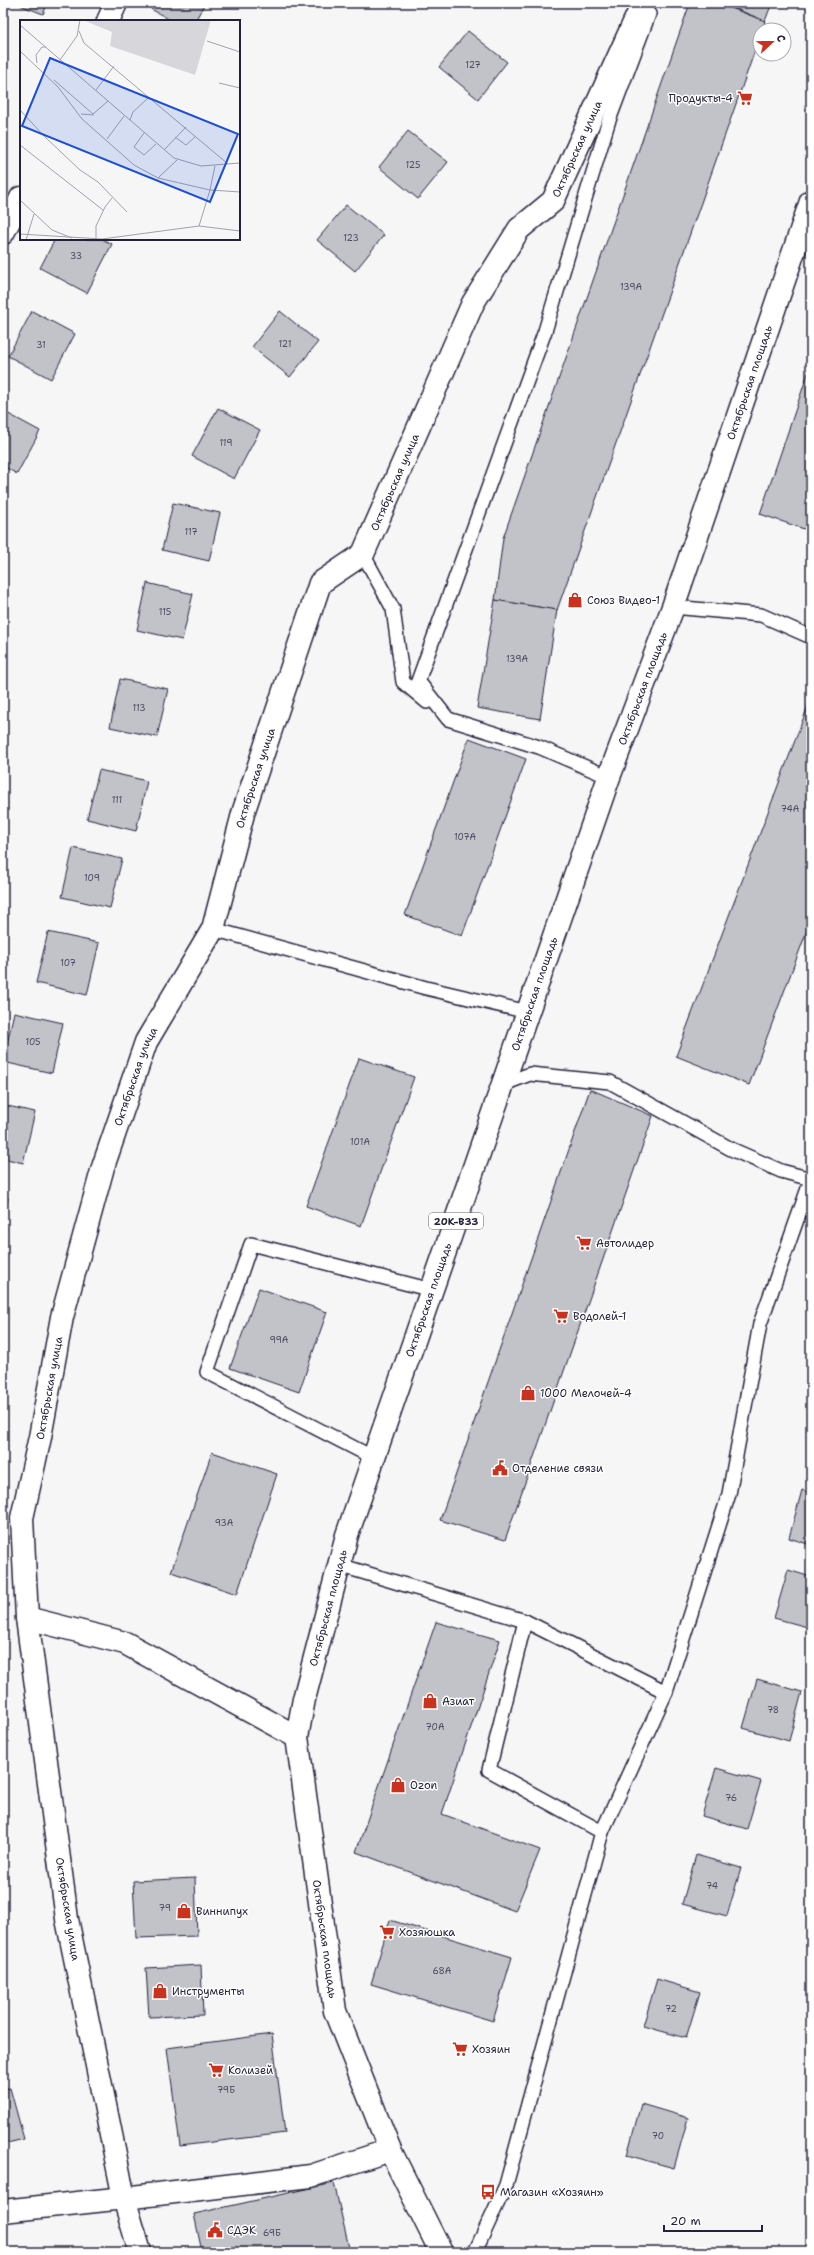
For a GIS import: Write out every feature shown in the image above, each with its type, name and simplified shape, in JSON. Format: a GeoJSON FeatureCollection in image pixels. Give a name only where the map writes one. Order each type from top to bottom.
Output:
{"type":"FeatureCollection","features":[{"type":"Feature","properties":{"kind":"street"},"geometry":{"type":"LineString","coordinates":[[108,20],[116,3]]}},
{"type":"Feature","properties":{"kind":"street","name":"Октябрьская улица"},"geometry":{"type":"LineString","coordinates":[[140,2252],[124,2198],[67,1919],[27,1618],[22,1518],[64,1309],[103,1167],[146,1042],[213,929],[244,810],[320,583],[363,554],[473,303],[519,229],[553,201],[643,3]]}},
{"type":"Feature","properties":{"kind":"street"},"geometry":{"type":"LineString","coordinates":[[3,233],[20,200]]}},
{"type":"Feature","properties":{"kind":"street","name":"Октябрьская площадь"},"geometry":{"type":"LineString","coordinates":[[441,2252],[390,2150],[335,2011],[297,1737],[304,1699],[347,1536],[609,777],[673,606],[811,201]]}},
{"type":"Feature","properties":{"kind":"street"},"geometry":{"type":"LineString","coordinates":[[27,1618],[125,1643],[297,1737]]}},
{"type":"Feature","properties":{"kind":"street"},"geometry":{"type":"LineString","coordinates":[[3,2211],[311,2176],[390,2150]]}},
{"type":"Feature","properties":{"kind":"lane"},"geometry":{"type":"LineString","coordinates":[[448,719],[418,681],[544,331],[608,123],[653,3]]}},
{"type":"Feature","properties":{"kind":"lane"},"geometry":{"type":"LineString","coordinates":[[363,554],[393,609],[403,682],[448,719],[539,747],[609,777]]}},
{"type":"Feature","properties":{"kind":"lane"},"geometry":{"type":"LineString","coordinates":[[673,606],[761,615],[811,637]]}},
{"type":"Feature","properties":{"kind":"lane"},"geometry":{"type":"LineString","coordinates":[[213,929],[426,988],[528,1012]]}},
{"type":"Feature","properties":{"kind":"lane"},"geometry":{"type":"LineString","coordinates":[[475,2252],[506,2184],[602,1832],[666,1692],[729,1494],[760,1324],[811,1179],[781,1171],[731,1149],[610,1082],[530,1074],[504,1084]]}},
{"type":"Feature","properties":{"kind":"lane"},"geometry":{"type":"LineString","coordinates":[[374,1458],[207,1372],[251,1244],[432,1290]]}},
{"type":"Feature","properties":{"kind":"lane"},"geometry":{"type":"LineString","coordinates":[[339,1565],[525,1622],[666,1692]]}},
{"type":"Feature","properties":{"kind":"lane"},"geometry":{"type":"LineString","coordinates":[[525,1622],[489,1770],[602,1832]]}},
{"type":"Feature","properties":{"kind":"building"},"geometry":{"type":"Polygon","coordinates":[[[15,3],[48,3],[43,14],[15,3]]]}},
{"type":"Feature","properties":{"kind":"building"},"geometry":{"type":"Polygon","coordinates":[[[154,3],[205,3],[196,20],[170,20],[151,9],[154,3]]]}},
{"type":"Feature","properties":{"kind":"building"},"geometry":{"type":"Polygon","coordinates":[[[690,3],[718,3],[765,21],[752,22],[752,59],[557,610],[495,600],[503,538],[690,3]]]}},
{"type":"Feature","properties":{"kind":"building"},"geometry":{"type":"Polygon","coordinates":[[[722,3],[772,3],[765,21],[722,3]]]}},
{"type":"Feature","properties":{"kind":"building"},"geometry":{"type":"Polygon","coordinates":[[[468,31],[507,62],[478,99],[439,67],[468,31]]]}},
{"type":"Feature","properties":{"kind":"building"},"geometry":{"type":"Polygon","coordinates":[[[408,131],[448,162],[418,199],[379,167],[408,131]]]}},
{"type":"Feature","properties":{"kind":"building"},"geometry":{"type":"Polygon","coordinates":[[[346,205],[384,235],[355,271],[317,240],[346,205]]]}},
{"type":"Feature","properties":{"kind":"building"},"geometry":{"type":"Polygon","coordinates":[[[54,240],[104,240],[112,244],[87,293],[40,268],[54,240]]]}},
{"type":"Feature","properties":{"kind":"building"},"geometry":{"type":"Polygon","coordinates":[[[32,311],[75,334],[51,379],[8,356],[32,311]]]}},
{"type":"Feature","properties":{"kind":"building"},"geometry":{"type":"Polygon","coordinates":[[[280,311],[318,342],[290,377],[252,347],[280,311]]]}},
{"type":"Feature","properties":{"kind":"building"},"geometry":{"type":"Polygon","coordinates":[[[811,364],[811,518],[807,530],[760,514],[811,364]]]}},
{"type":"Feature","properties":{"kind":"building"},"geometry":{"type":"Polygon","coordinates":[[[218,408],[260,430],[234,479],[192,456],[218,408]]]}},
{"type":"Feature","properties":{"kind":"building"},"geometry":{"type":"Polygon","coordinates":[[[3,411],[40,431],[17,474],[3,466],[3,411]]]}},
{"type":"Feature","properties":{"kind":"building"},"geometry":{"type":"Polygon","coordinates":[[[173,503],[220,513],[209,561],[162,550],[173,503]]]}},
{"type":"Feature","properties":{"kind":"building"},"geometry":{"type":"Polygon","coordinates":[[[147,583],[193,594],[182,640],[137,630],[147,583]]]}},
{"type":"Feature","properties":{"kind":"building"},"geometry":{"type":"Polygon","coordinates":[[[495,600],[557,610],[540,719],[477,708],[495,600]]]}},
{"type":"Feature","properties":{"kind":"building"},"geometry":{"type":"Polygon","coordinates":[[[120,679],[168,689],[157,737],[110,727],[120,679]]]}},
{"type":"Feature","properties":{"kind":"building"},"geometry":{"type":"Polygon","coordinates":[[[811,698],[811,920],[749,1085],[676,1056],[811,698]]]}},
{"type":"Feature","properties":{"kind":"building"},"geometry":{"type":"Polygon","coordinates":[[[469,738],[526,759],[462,936],[405,915],[469,738]]]}},
{"type":"Feature","properties":{"kind":"building"},"geometry":{"type":"Polygon","coordinates":[[[99,770],[147,781],[136,831],[87,819],[99,770]]]}},
{"type":"Feature","properties":{"kind":"building"},"geometry":{"type":"Polygon","coordinates":[[[73,848],[122,859],[110,908],[62,897],[73,848]]]}},
{"type":"Feature","properties":{"kind":"building"},"geometry":{"type":"Polygon","coordinates":[[[48,932],[99,943],[87,995],[36,983],[48,932]]]}},
{"type":"Feature","properties":{"kind":"building"},"geometry":{"type":"Polygon","coordinates":[[[14,1012],[63,1023],[52,1073],[3,1062],[14,1012]]]}},
{"type":"Feature","properties":{"kind":"building"},"geometry":{"type":"Polygon","coordinates":[[[359,1058],[414,1077],[361,1226],[306,1206],[359,1058]]]}},
{"type":"Feature","properties":{"kind":"building"},"geometry":{"type":"Polygon","coordinates":[[[590,1089],[653,1116],[505,1540],[440,1520],[590,1089]]]}},
{"type":"Feature","properties":{"kind":"building"},"geometry":{"type":"Polygon","coordinates":[[[3,1105],[35,1112],[23,1163],[3,1158],[3,1105]]]}},
{"type":"Feature","properties":{"kind":"building"},"geometry":{"type":"Polygon","coordinates":[[[3,1197],[8,1198],[3,1222],[3,1197]]]}},
{"type":"Feature","properties":{"kind":"building"},"geometry":{"type":"Polygon","coordinates":[[[259,1288],[327,1312],[299,1392],[230,1368],[259,1288]]]}},
{"type":"Feature","properties":{"kind":"building"},"geometry":{"type":"Polygon","coordinates":[[[212,1452],[277,1474],[237,1594],[171,1572],[212,1452]]]}},
{"type":"Feature","properties":{"kind":"building"},"geometry":{"type":"Polygon","coordinates":[[[802,1490],[811,1493],[811,1545],[789,1538],[802,1490]]]}},
{"type":"Feature","properties":{"kind":"building"},"geometry":{"type":"Polygon","coordinates":[[[788,1570],[811,1577],[811,1628],[774,1618],[788,1570]]]}},
{"type":"Feature","properties":{"kind":"building"},"geometry":{"type":"Polygon","coordinates":[[[436,1622],[500,1640],[442,1814],[540,1850],[515,1911],[356,1852],[436,1622]]]}},
{"type":"Feature","properties":{"kind":"building"},"geometry":{"type":"Polygon","coordinates":[[[757,1679],[802,1692],[789,1741],[743,1728],[757,1679]]]}},
{"type":"Feature","properties":{"kind":"building"},"geometry":{"type":"Polygon","coordinates":[[[716,1768],[761,1781],[747,1829],[702,1816],[716,1768]]]}},
{"type":"Feature","properties":{"kind":"building"},"geometry":{"type":"Polygon","coordinates":[[[696,1855],[741,1868],[727,1916],[682,1904],[696,1855]]]}},
{"type":"Feature","properties":{"kind":"building"},"geometry":{"type":"Polygon","coordinates":[[[195,1878],[197,1936],[136,1938],[133,1881],[195,1878]]]}},
{"type":"Feature","properties":{"kind":"building"},"geometry":{"type":"Polygon","coordinates":[[[390,1920],[512,1957],[493,2021],[371,1984],[390,1920]]]}},
{"type":"Feature","properties":{"kind":"building"},"geometry":{"type":"Polygon","coordinates":[[[201,1965],[203,2015],[149,2017],[146,1968],[201,1965]]]}},
{"type":"Feature","properties":{"kind":"building"},"geometry":{"type":"Polygon","coordinates":[[[657,1979],[700,1992],[686,2038],[643,2026],[657,1979]]]}},
{"type":"Feature","properties":{"kind":"building"},"geometry":{"type":"Polygon","coordinates":[[[272,2034],[285,2133],[180,2146],[167,2048],[272,2034]]]}},
{"type":"Feature","properties":{"kind":"building"},"geometry":{"type":"Polygon","coordinates":[[[10,2088],[24,2139],[3,2144],[3,2090],[10,2088]]]}},
{"type":"Feature","properties":{"kind":"building"},"geometry":{"type":"Polygon","coordinates":[[[641,2104],[688,2118],[674,2168],[627,2155],[641,2104]]]}},
{"type":"Feature","properties":{"kind":"building"},"geometry":{"type":"Polygon","coordinates":[[[334,2183],[350,2252],[202,2252],[194,2214],[334,2183]]]}},
{"type":"Feature","properties":{"kind":"place","name":"Продукты-4"},"geometry":{"type":"Point","coordinates":[745,98]}},
{"type":"Feature","properties":{"kind":"place","name":"Союз Видео-1"},"geometry":{"type":"Point","coordinates":[575,600]}},
{"type":"Feature","properties":{"kind":"place","name":"Автолидер"},"geometry":{"type":"Point","coordinates":[584,1243]}},
{"type":"Feature","properties":{"kind":"place","name":"Водолей-1"},"geometry":{"type":"Point","coordinates":[561,1316]}},
{"type":"Feature","properties":{"kind":"place","name":"1000 Мелочей-4"},"geometry":{"type":"Point","coordinates":[528,1393]}},
{"type":"Feature","properties":{"kind":"place","name":"Отделение связи"},"geometry":{"type":"Point","coordinates":[500,1468]}},
{"type":"Feature","properties":{"kind":"place","name":"Азиат"},"geometry":{"type":"Point","coordinates":[430,1701]}},
{"type":"Feature","properties":{"kind":"place","name":"Ozon"},"geometry":{"type":"Point","coordinates":[398,1785]}},
{"type":"Feature","properties":{"kind":"place","name":"Виннипух"},"geometry":{"type":"Point","coordinates":[184,1911]}},
{"type":"Feature","properties":{"kind":"place","name":"Хозяюшка"},"geometry":{"type":"Point","coordinates":[387,1932]}},
{"type":"Feature","properties":{"kind":"place","name":"Инструменты"},"geometry":{"type":"Point","coordinates":[160,1991]}},
{"type":"Feature","properties":{"kind":"place","name":"Хозяин"},"geometry":{"type":"Point","coordinates":[460,2049]}},
{"type":"Feature","properties":{"kind":"place","name":"Колизей"},"geometry":{"type":"Point","coordinates":[216,2070]}},
{"type":"Feature","properties":{"kind":"place","name":"Магазин «Хозяин»"},"geometry":{"type":"Point","coordinates":[488,2192]}},
{"type":"Feature","properties":{"kind":"place","name":"СДЭК"},"geometry":{"type":"Point","coordinates":[215,2230]}}]}
